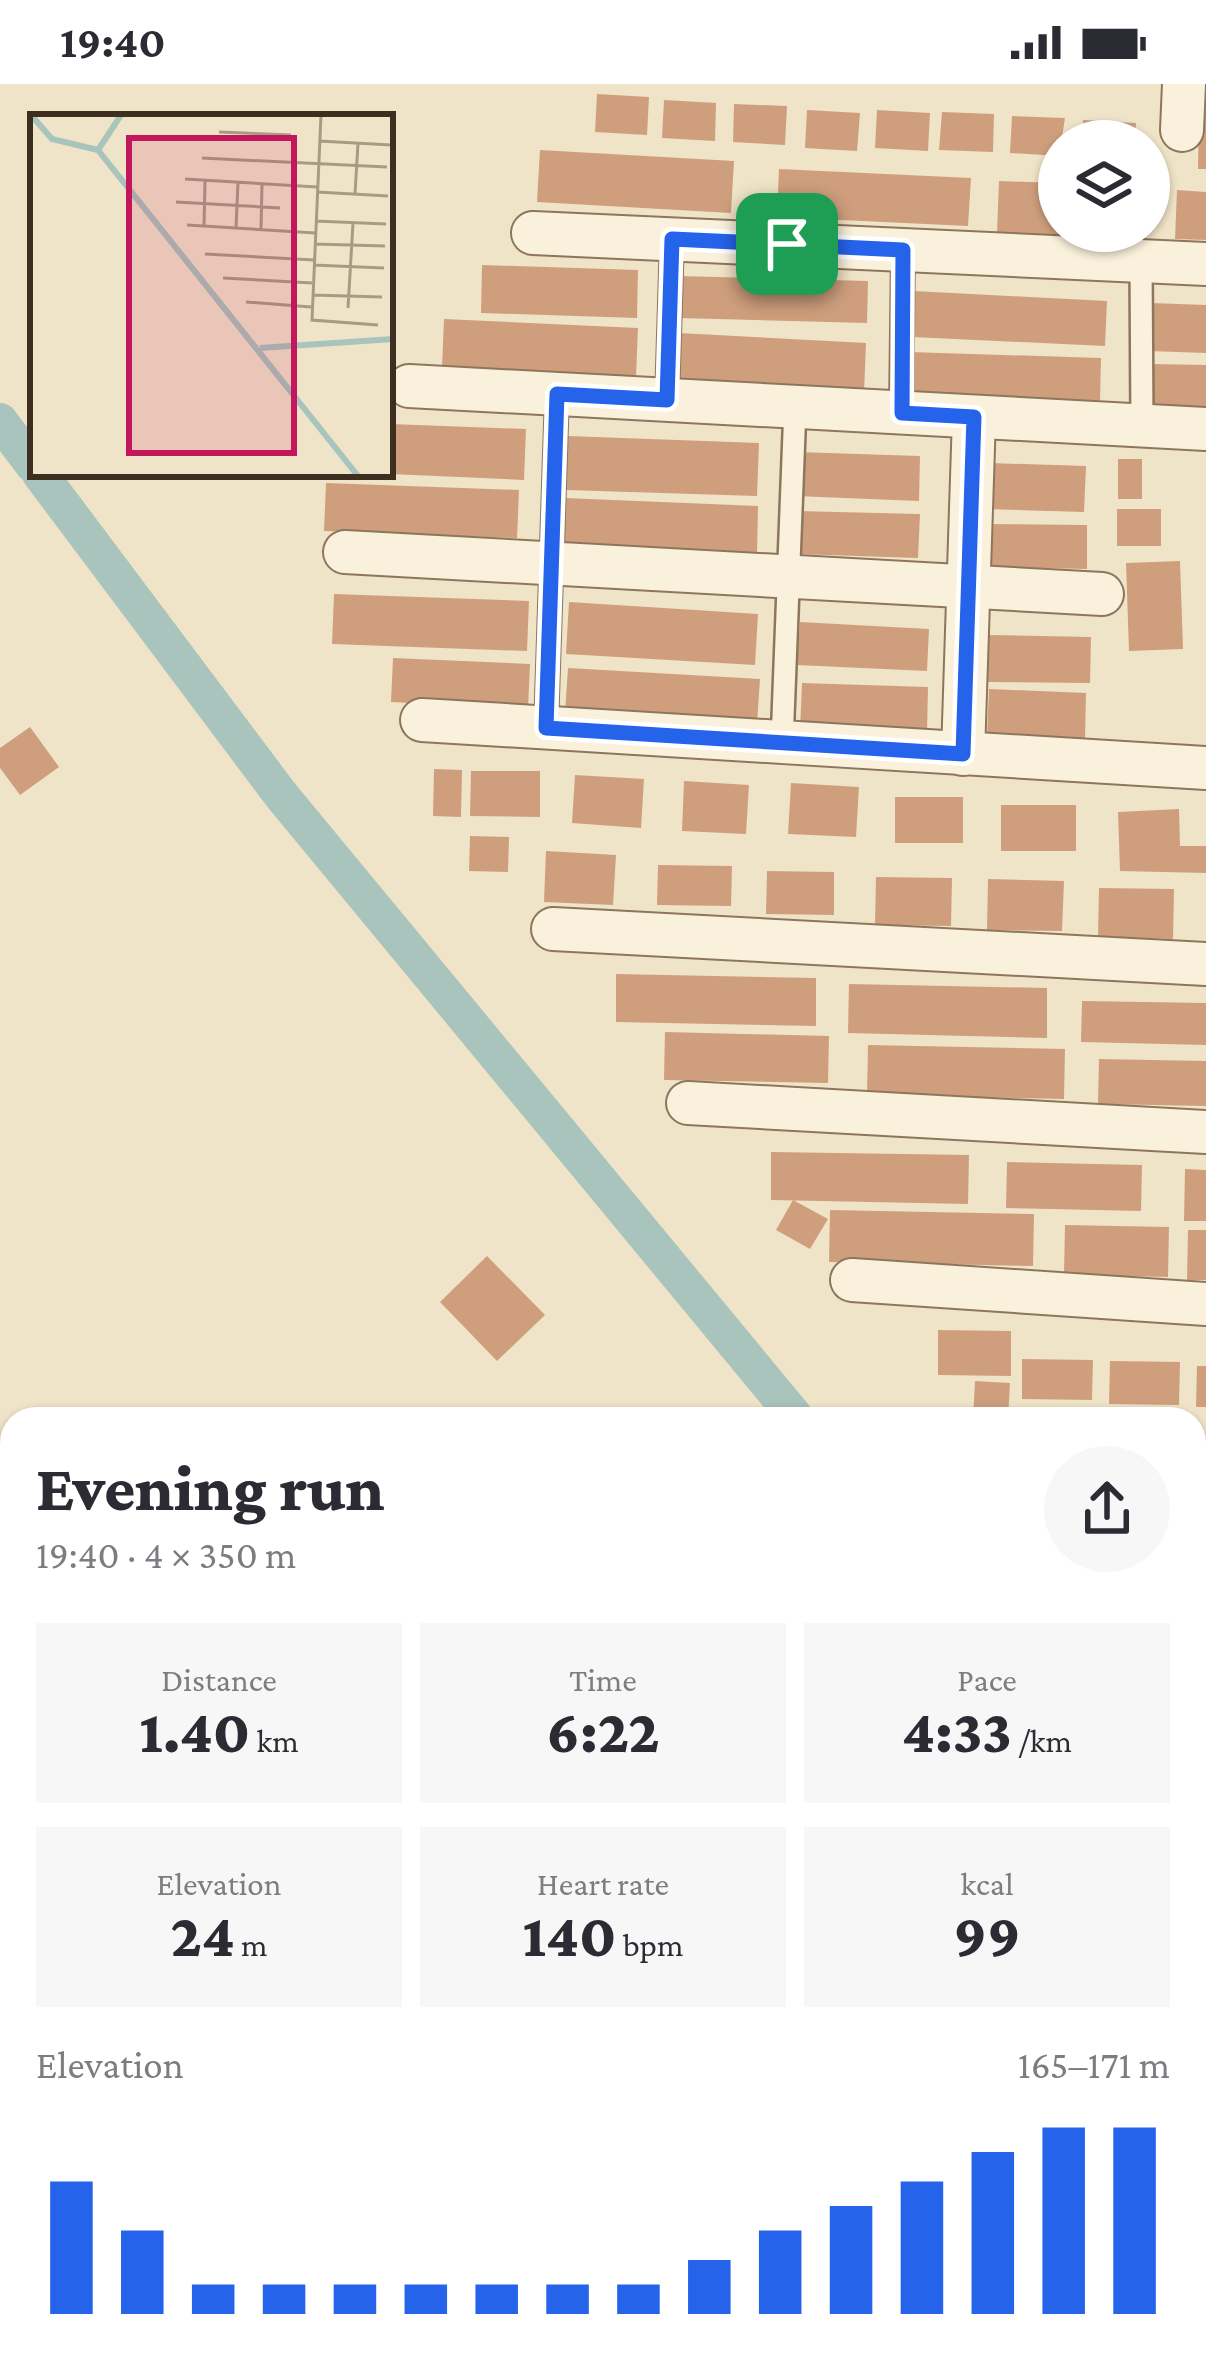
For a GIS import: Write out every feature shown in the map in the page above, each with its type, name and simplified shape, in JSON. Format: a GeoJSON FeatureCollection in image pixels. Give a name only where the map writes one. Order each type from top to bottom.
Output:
{"type":"FeatureCollection","features":[{"type":"Feature","properties":{"kind":"street"},"geometry":{"type":"LineString","coordinates":[[1182,130],[1184,84]]}},
{"type":"Feature","properties":{"kind":"street"},"geometry":{"type":"LineString","coordinates":[[533,232],[1206,264]]}},
{"type":"Feature","properties":{"kind":"street"},"geometry":{"type":"LineString","coordinates":[[409,386],[1206,429]]}},
{"type":"Feature","properties":{"kind":"street"},"geometry":{"type":"LineString","coordinates":[[963,754],[974,417]]}},
{"type":"Feature","properties":{"kind":"street"},"geometry":{"type":"LineString","coordinates":[[345,552],[1102,594]]}},
{"type":"Feature","properties":{"kind":"street"},"geometry":{"type":"LineString","coordinates":[[422,720],[1206,769]]}},
{"type":"Feature","properties":{"kind":"street"},"geometry":{"type":"LineString","coordinates":[[553,928],[1206,964]]}},
{"type":"Feature","properties":{"kind":"street"},"geometry":{"type":"LineString","coordinates":[[688,1102],[1206,1132]]}},
{"type":"Feature","properties":{"kind":"street"},"geometry":{"type":"LineString","coordinates":[[852,1280],[1206,1304]]}},
{"type":"Feature","properties":{"kind":"lane"},"geometry":{"type":"LineString","coordinates":[[667,400],[672,239]]}},
{"type":"Feature","properties":{"kind":"lane"},"geometry":{"type":"LineString","coordinates":[[902,413],[903,250]]}},
{"type":"Feature","properties":{"kind":"lane"},"geometry":{"type":"LineString","coordinates":[[1142,261],[1142,426]]}},
{"type":"Feature","properties":{"kind":"lane"},"geometry":{"type":"LineString","coordinates":[[546,728],[557,394]]}},
{"type":"Feature","properties":{"kind":"lane"},"geometry":{"type":"LineString","coordinates":[[782,742],[795,407]]}},
{"type":"Feature","properties":{"kind":"building"},"geometry":{"type":"Polygon","coordinates":[[[597,94],[649,97],[647,135],[595,132],[597,94]]]}},
{"type":"Feature","properties":{"kind":"building"},"geometry":{"type":"Polygon","coordinates":[[[664,100],[716,103],[715,141],[662,138],[664,100]]]}},
{"type":"Feature","properties":{"kind":"building"},"geometry":{"type":"Polygon","coordinates":[[[734,104],[787,106],[785,145],[733,142],[734,104]]]}},
{"type":"Feature","properties":{"kind":"building"},"geometry":{"type":"Polygon","coordinates":[[[807,110],[860,113],[857,151],[805,148],[807,110]]]}},
{"type":"Feature","properties":{"kind":"building"},"geometry":{"type":"Polygon","coordinates":[[[877,110],[930,113],[928,151],[875,148],[877,110]]]}},
{"type":"Feature","properties":{"kind":"building"},"geometry":{"type":"Polygon","coordinates":[[[1199,111],[1206,112],[1206,169],[1198,169],[1199,111]]]}},
{"type":"Feature","properties":{"kind":"building"},"geometry":{"type":"Polygon","coordinates":[[[942,112],[994,114],[993,152],[939,150],[942,112]]]}},
{"type":"Feature","properties":{"kind":"building"},"geometry":{"type":"Polygon","coordinates":[[[1012,116],[1065,118],[1038,120],[1038,155],[1010,153],[1012,116]]]}},
{"type":"Feature","properties":{"kind":"building"},"geometry":{"type":"Polygon","coordinates":[[[540,150],[734,161],[731,213],[537,202],[540,150]]]}},
{"type":"Feature","properties":{"kind":"building"},"geometry":{"type":"Polygon","coordinates":[[[779,169],[971,178],[968,226],[777,217],[779,169]]]}},
{"type":"Feature","properties":{"kind":"building"},"geometry":{"type":"Polygon","coordinates":[[[999,181],[1038,182],[1038,235],[997,234],[999,181]]]}},
{"type":"Feature","properties":{"kind":"building"},"geometry":{"type":"Polygon","coordinates":[[[1177,190],[1206,192],[1206,240],[1175,239],[1177,190]]]}},
{"type":"Feature","properties":{"kind":"building"},"geometry":{"type":"Polygon","coordinates":[[[482,265],[638,270],[637,318],[481,313],[482,265]]]}},
{"type":"Feature","properties":{"kind":"building"},"geometry":{"type":"Polygon","coordinates":[[[679,276],[868,281],[867,323],[679,318],[679,276]]]}},
{"type":"Feature","properties":{"kind":"building"},"geometry":{"type":"Polygon","coordinates":[[[914,291],[1107,301],[1105,346],[912,337],[914,291]]]}},
{"type":"Feature","properties":{"kind":"building"},"geometry":{"type":"Polygon","coordinates":[[[1151,303],[1206,305],[1206,353],[1149,351],[1151,303]]]}},
{"type":"Feature","properties":{"kind":"building"},"geometry":{"type":"Polygon","coordinates":[[[444,319],[638,328],[636,377],[442,367],[444,319]]]}},
{"type":"Feature","properties":{"kind":"building"},"geometry":{"type":"Polygon","coordinates":[[[679,333],[866,343],[864,393],[677,383],[679,333]]]}},
{"type":"Feature","properties":{"kind":"building"},"geometry":{"type":"Polygon","coordinates":[[[909,352],[1101,358],[1100,402],[908,395],[909,352]]]}},
{"type":"Feature","properties":{"kind":"building"},"geometry":{"type":"Polygon","coordinates":[[[1151,364],[1206,365],[1206,409],[1150,408],[1151,364]]]}},
{"type":"Feature","properties":{"kind":"building"},"geometry":{"type":"Polygon","coordinates":[[[393,424],[526,429],[524,480],[393,474],[393,424]]]}},
{"type":"Feature","properties":{"kind":"building"},"geometry":{"type":"Polygon","coordinates":[[[568,436],[759,443],[757,496],[566,490],[568,436]]]}},
{"type":"Feature","properties":{"kind":"building"},"geometry":{"type":"Polygon","coordinates":[[[797,452],[920,456],[919,501],[795,496],[797,452]]]}},
{"type":"Feature","properties":{"kind":"building"},"geometry":{"type":"Polygon","coordinates":[[[1118,459],[1142,459],[1142,499],[1118,499],[1118,459]]]}},
{"type":"Feature","properties":{"kind":"building"},"geometry":{"type":"Polygon","coordinates":[[[989,463],[1086,466],[1084,512],[987,509],[989,463]]]}},
{"type":"Feature","properties":{"kind":"building"},"geometry":{"type":"Polygon","coordinates":[[[326,483],[519,490],[517,538],[324,531],[326,483]]]}},
{"type":"Feature","properties":{"kind":"building"},"geometry":{"type":"Polygon","coordinates":[[[565,498],[758,506],[757,554],[563,547],[565,498]]]}},
{"type":"Feature","properties":{"kind":"building"},"geometry":{"type":"Polygon","coordinates":[[[1117,509],[1161,509],[1161,546],[1117,546],[1117,509]]]}},
{"type":"Feature","properties":{"kind":"building"},"geometry":{"type":"Polygon","coordinates":[[[796,511],[920,514],[918,558],[794,554],[796,511]]]}},
{"type":"Feature","properties":{"kind":"building"},"geometry":{"type":"Polygon","coordinates":[[[984,524],[1087,525],[1087,569],[984,567],[984,524]]]}},
{"type":"Feature","properties":{"kind":"building"},"geometry":{"type":"Polygon","coordinates":[[[1180,561],[1183,649],[1129,651],[1126,563],[1180,561]]]}},
{"type":"Feature","properties":{"kind":"building"},"geometry":{"type":"Polygon","coordinates":[[[334,594],[529,601],[527,651],[332,644],[334,594]]]}},
{"type":"Feature","properties":{"kind":"building"},"geometry":{"type":"Polygon","coordinates":[[[569,602],[758,614],[755,665],[566,654],[569,602]]]}},
{"type":"Feature","properties":{"kind":"building"},"geometry":{"type":"Polygon","coordinates":[[[800,622],[929,629],[927,671],[797,665],[800,622]]]}},
{"type":"Feature","properties":{"kind":"building"},"geometry":{"type":"Polygon","coordinates":[[[987,635],[1091,637],[1090,683],[987,682],[987,635]]]}},
{"type":"Feature","properties":{"kind":"building"},"geometry":{"type":"Polygon","coordinates":[[[393,658],[530,664],[528,709],[391,702],[393,658]]]}},
{"type":"Feature","properties":{"kind":"building"},"geometry":{"type":"Polygon","coordinates":[[[568,668],[760,679],[757,724],[565,713],[568,668]]]}},
{"type":"Feature","properties":{"kind":"building"},"geometry":{"type":"Polygon","coordinates":[[[802,683],[928,687],[927,733],[800,730],[802,683]]]}},
{"type":"Feature","properties":{"kind":"building"},"geometry":{"type":"Polygon","coordinates":[[[989,689],[1086,693],[1085,740],[987,737],[989,689]]]}},
{"type":"Feature","properties":{"kind":"building"},"geometry":{"type":"Polygon","coordinates":[[[30,727],[59,767],[20,795],[0,768],[0,748],[30,727]]]}},
{"type":"Feature","properties":{"kind":"building"},"geometry":{"type":"Polygon","coordinates":[[[434,769],[462,770],[461,817],[433,816],[434,769]]]}},
{"type":"Feature","properties":{"kind":"building"},"geometry":{"type":"Polygon","coordinates":[[[471,771],[540,771],[540,817],[470,816],[471,771]]]}},
{"type":"Feature","properties":{"kind":"building"},"geometry":{"type":"Polygon","coordinates":[[[575,775],[644,779],[641,828],[572,823],[575,775]]]}},
{"type":"Feature","properties":{"kind":"building"},"geometry":{"type":"Polygon","coordinates":[[[684,781],[749,785],[746,834],[682,831],[684,781]]]}},
{"type":"Feature","properties":{"kind":"building"},"geometry":{"type":"Polygon","coordinates":[[[791,783],[859,787],[856,837],[788,834],[791,783]]]}},
{"type":"Feature","properties":{"kind":"building"},"geometry":{"type":"Polygon","coordinates":[[[895,797],[963,797],[963,843],[895,843],[895,797]]]}},
{"type":"Feature","properties":{"kind":"building"},"geometry":{"type":"Polygon","coordinates":[[[1001,805],[1076,805],[1076,851],[1001,851],[1001,805]]]}},
{"type":"Feature","properties":{"kind":"building"},"geometry":{"type":"Polygon","coordinates":[[[1179,809],[1180,846],[1206,846],[1206,873],[1120,871],[1118,812],[1179,809]]]}},
{"type":"Feature","properties":{"kind":"building"},"geometry":{"type":"Polygon","coordinates":[[[470,836],[509,837],[508,872],[469,871],[470,836]]]}},
{"type":"Feature","properties":{"kind":"building"},"geometry":{"type":"Polygon","coordinates":[[[546,851],[616,855],[613,905],[544,902],[546,851]]]}},
{"type":"Feature","properties":{"kind":"building"},"geometry":{"type":"Polygon","coordinates":[[[658,865],[732,866],[731,906],[657,905],[658,865]]]}},
{"type":"Feature","properties":{"kind":"building"},"geometry":{"type":"Polygon","coordinates":[[[767,871],[834,872],[834,915],[766,914],[767,871]]]}},
{"type":"Feature","properties":{"kind":"building"},"geometry":{"type":"Polygon","coordinates":[[[876,877],[952,878],[951,926],[875,925],[876,877]]]}},
{"type":"Feature","properties":{"kind":"building"},"geometry":{"type":"Polygon","coordinates":[[[988,879],[1064,881],[1062,931],[987,930],[988,879]]]}},
{"type":"Feature","properties":{"kind":"building"},"geometry":{"type":"Polygon","coordinates":[[[1099,888],[1174,889],[1173,939],[1098,937],[1099,888]]]}},
{"type":"Feature","properties":{"kind":"building"},"geometry":{"type":"Polygon","coordinates":[[[616,974],[816,978],[816,1026],[616,1022],[616,974]]]}},
{"type":"Feature","properties":{"kind":"building"},"geometry":{"type":"Polygon","coordinates":[[[849,984],[1047,988],[1047,1038],[848,1033],[849,984]]]}},
{"type":"Feature","properties":{"kind":"building"},"geometry":{"type":"Polygon","coordinates":[[[1082,1001],[1206,1003],[1206,1045],[1081,1042],[1082,1001]]]}},
{"type":"Feature","properties":{"kind":"building"},"geometry":{"type":"Polygon","coordinates":[[[665,1032],[829,1036],[828,1083],[664,1080],[665,1032]]]}},
{"type":"Feature","properties":{"kind":"building"},"geometry":{"type":"Polygon","coordinates":[[[868,1045],[1065,1049],[1064,1099],[867,1095],[868,1045]]]}},
{"type":"Feature","properties":{"kind":"building"},"geometry":{"type":"Polygon","coordinates":[[[1099,1059],[1206,1061],[1206,1106],[1098,1104],[1099,1059]]]}},
{"type":"Feature","properties":{"kind":"building"},"geometry":{"type":"Polygon","coordinates":[[[771,1152],[969,1155],[968,1204],[771,1200],[771,1152]]]}},
{"type":"Feature","properties":{"kind":"building"},"geometry":{"type":"Polygon","coordinates":[[[1007,1162],[1142,1165],[1141,1211],[1006,1208],[1007,1162]]]}},
{"type":"Feature","properties":{"kind":"building"},"geometry":{"type":"Polygon","coordinates":[[[1185,1169],[1206,1170],[1206,1221],[1184,1221],[1185,1169]]]}},
{"type":"Feature","properties":{"kind":"building"},"geometry":{"type":"Polygon","coordinates":[[[793,1200],[828,1219],[810,1249],[776,1230],[793,1200]]]}},
{"type":"Feature","properties":{"kind":"building"},"geometry":{"type":"Polygon","coordinates":[[[830,1210],[1034,1214],[1033,1266],[829,1262],[830,1210]]]}},
{"type":"Feature","properties":{"kind":"building"},"geometry":{"type":"Polygon","coordinates":[[[1065,1225],[1169,1227],[1168,1277],[1064,1275],[1065,1225]]]}},
{"type":"Feature","properties":{"kind":"building"},"geometry":{"type":"Polygon","coordinates":[[[1188,1230],[1206,1230],[1206,1280],[1187,1280],[1188,1230]]]}},
{"type":"Feature","properties":{"kind":"building"},"geometry":{"type":"Polygon","coordinates":[[[487,1256],[545,1315],[497,1361],[440,1302],[487,1256]]]}},
{"type":"Feature","properties":{"kind":"building"},"geometry":{"type":"Polygon","coordinates":[[[938,1330],[1011,1331],[1011,1376],[938,1375],[938,1330]]]}},
{"type":"Feature","properties":{"kind":"building"},"geometry":{"type":"Polygon","coordinates":[[[1022,1359],[1093,1360],[1092,1400],[1022,1399],[1022,1359]]]}},
{"type":"Feature","properties":{"kind":"building"},"geometry":{"type":"Polygon","coordinates":[[[1110,1361],[1180,1362],[1179,1405],[1109,1404],[1110,1361]]]}},
{"type":"Feature","properties":{"kind":"building"},"geometry":{"type":"Polygon","coordinates":[[[1197,1366],[1206,1366],[1206,1407],[1196,1407],[1197,1366]]]}},
{"type":"Feature","properties":{"kind":"building"},"geometry":{"type":"Polygon","coordinates":[[[975,1381],[1010,1383],[1009,1407],[974,1407],[975,1381]]]}},
{"type":"Feature","properties":{"kind":"waterway"},"geometry":{"type":"LineString","coordinates":[[0,421],[30,461]]}},
{"type":"Feature","properties":{"kind":"waterway"},"geometry":{"type":"LineString","coordinates":[[42,477],[281,795],[787,1407]]}},
{"type":"Feature","properties":{"kind":"route"},"geometry":{"type":"LineString","coordinates":[[672,239],[787,244],[903,250],[902,413],[974,417],[963,754],[546,728],[557,394],[667,400],[672,239]]}}]}
